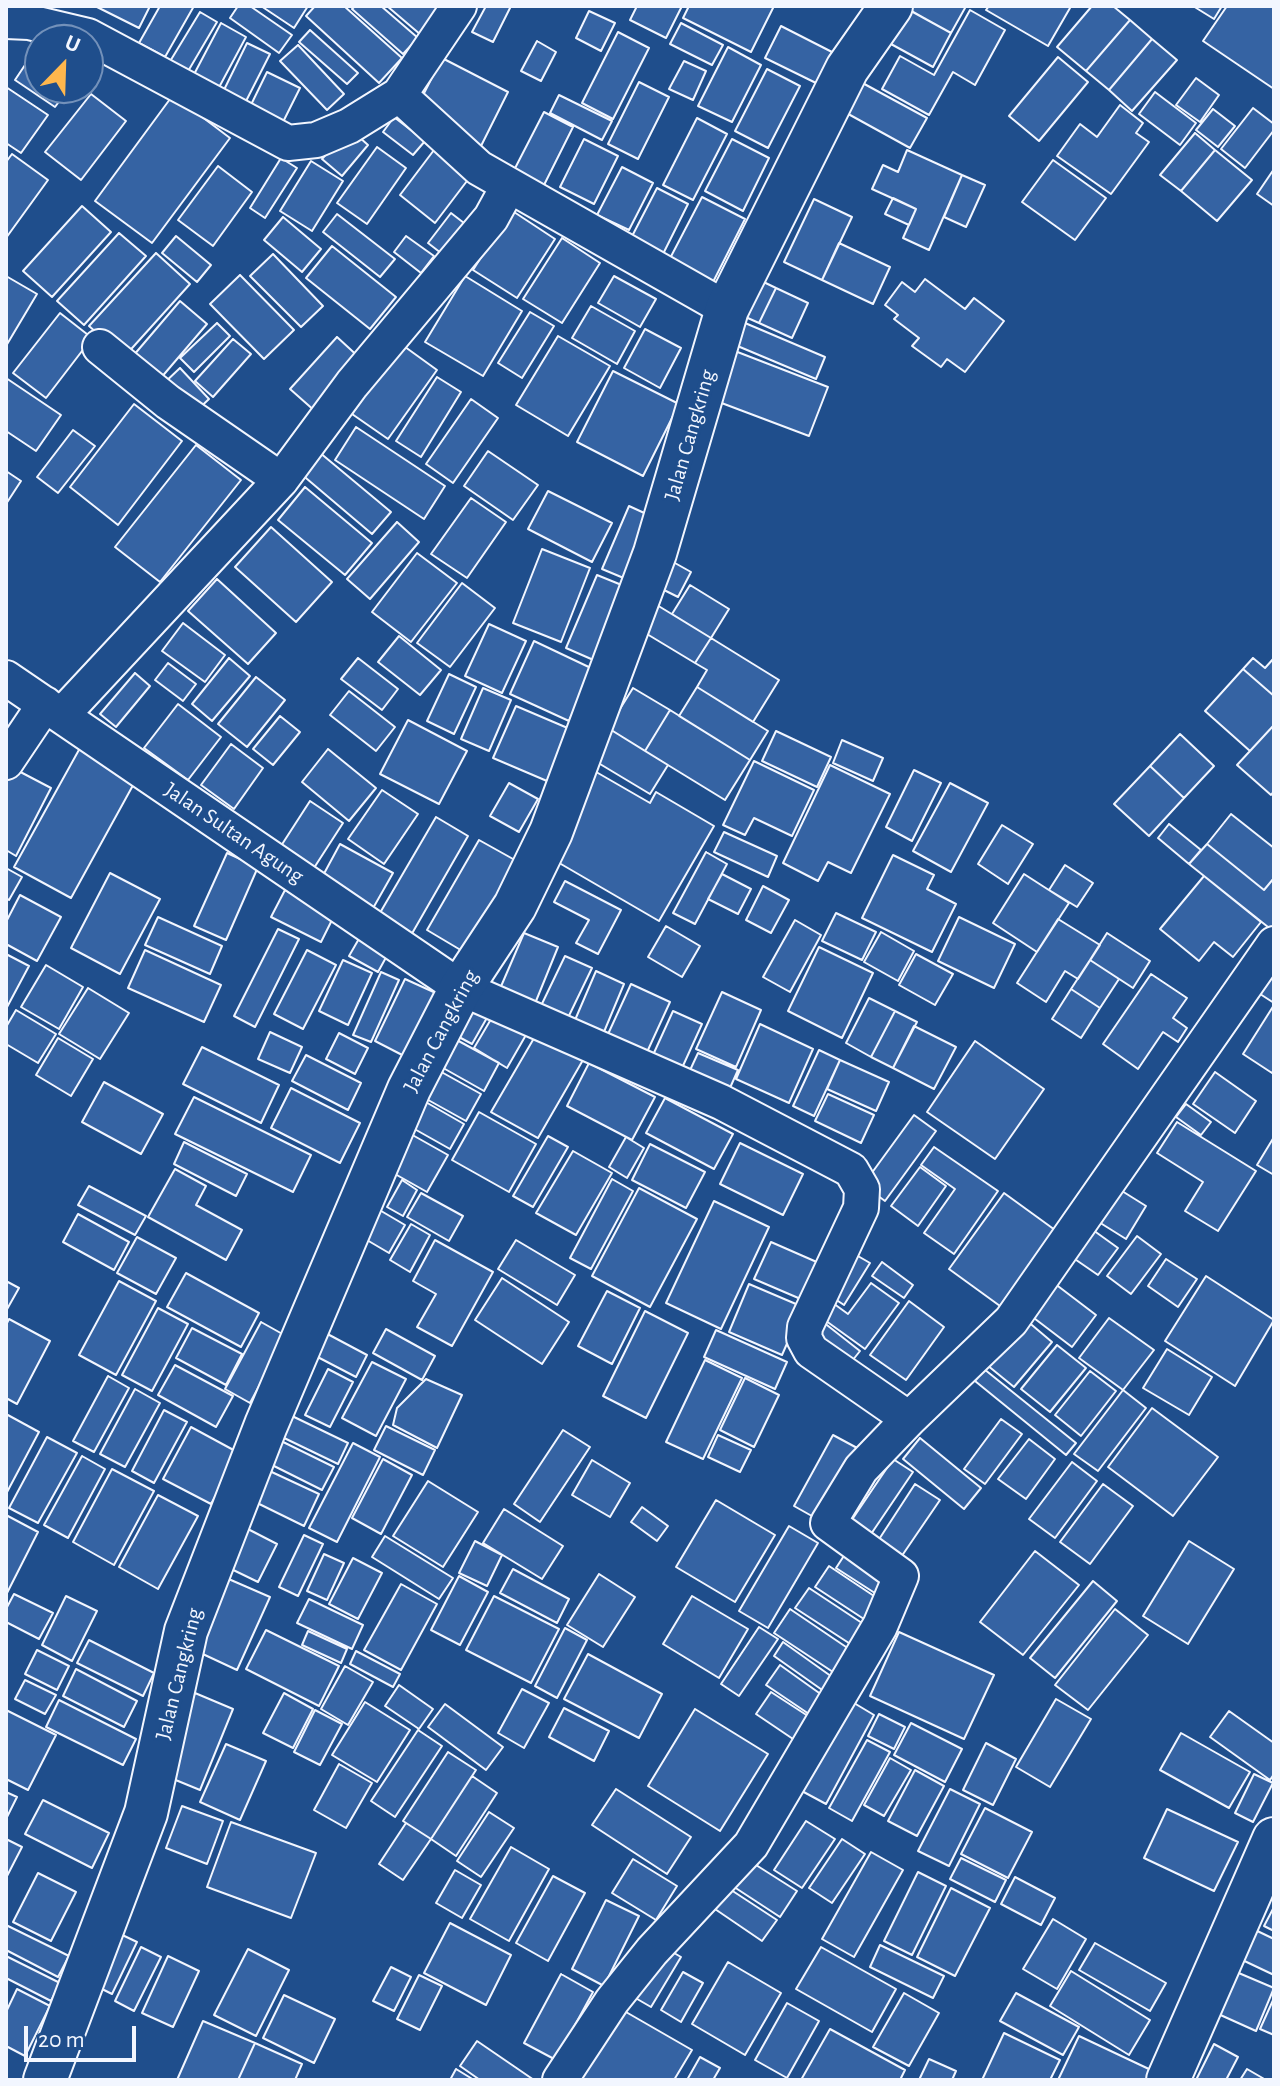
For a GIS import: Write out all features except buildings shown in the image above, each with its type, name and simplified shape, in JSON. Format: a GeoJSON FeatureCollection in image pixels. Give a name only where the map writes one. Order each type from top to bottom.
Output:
{"type":"FeatureCollection","features":[{"type":"Feature","properties":{"kind":"street"},"geometry":{"type":"LineString","coordinates":[[6,21],[29,22],[88,36],[288,143],[316,140],[349,126],[399,95],[459,6]]}},
{"type":"Feature","properties":{"kind":"street","name":"Jalan Cangkring"},"geometry":{"type":"LineString","coordinates":[[45,2080],[146,1813],[186,1631],[266,1425],[409,1089],[461,988],[515,906],[551,832],[655,553],[727,309],[847,69],[891,6]]}},
{"type":"Feature","properties":{"kind":"street"},"geometry":{"type":"LineString","coordinates":[[399,95],[479,168],[508,187],[727,309]]}},
{"type":"Feature","properties":{"kind":"street"},"geometry":{"type":"LineString","coordinates":[[6,762],[281,480],[352,384],[491,218],[508,187]]}},
{"type":"Feature","properties":{"kind":"street"},"geometry":{"type":"LineString","coordinates":[[100,347],[168,402],[281,480]]}},
{"type":"Feature","properties":{"kind":"street","name":"Jalan Sultan Agung"},"geometry":{"type":"LineString","coordinates":[[6,678],[461,988],[721,1102],[851,1170],[862,1189],[861,1208],[805,1327],[804,1338],[811,1351],[909,1419]]}},
{"type":"Feature","properties":{"kind":"street"},"geometry":{"type":"LineString","coordinates":[[560,2080],[612,2001],[652,1951],[751,1845],[880,1626],[901,1576],[828,1523],[861,1469],[1011,1321],[1274,944]]}},
{"type":"Feature","properties":{"kind":"street"},"geometry":{"type":"LineString","coordinates":[[1168,2080],[1274,1839]]}}]}
